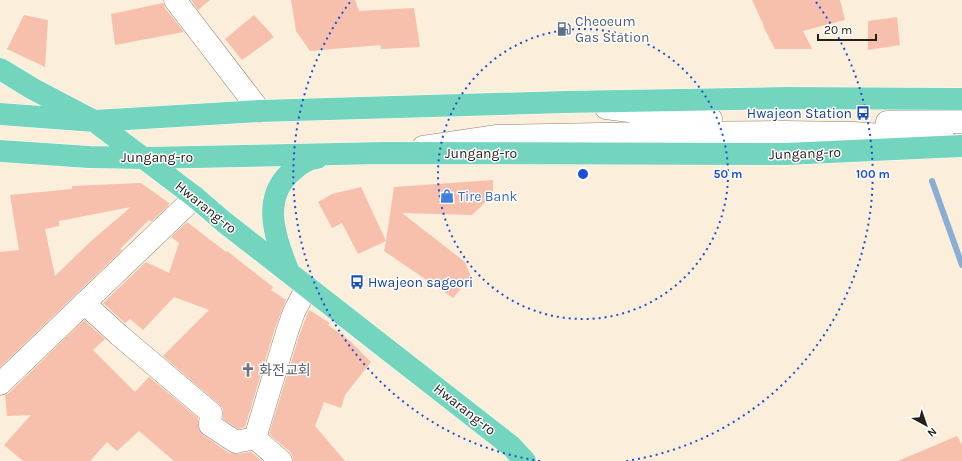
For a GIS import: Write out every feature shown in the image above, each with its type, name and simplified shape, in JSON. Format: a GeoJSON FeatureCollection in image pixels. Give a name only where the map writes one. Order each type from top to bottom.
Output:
{"type":"FeatureCollection","features":[{"type":"Feature","properties":{"kind":"main road","name":"Hwarang-ro"},"geometry":{"type":"LineString","coordinates":[[0,69],[33,89],[94,121],[195,197],[224,222],[511,446],[525,461]]}},
{"type":"Feature","properties":{"kind":"main road"},"geometry":{"type":"LineString","coordinates":[[0,114],[94,121],[260,111],[565,102],[786,98],[962,99]]}},
{"type":"Feature","properties":{"kind":"main road","name":"Jungang-ro"},"geometry":{"type":"LineString","coordinates":[[0,151],[89,157],[143,158],[383,153],[786,154],[962,146]]}},
{"type":"Feature","properties":{"kind":"main road"},"geometry":{"type":"LineString","coordinates":[[289,272],[280,250],[272,215],[273,201],[277,189],[297,166],[307,160],[344,154]]}},
{"type":"Feature","properties":{"kind":"street"},"geometry":{"type":"LineString","coordinates":[[175,0],[260,111]]}},
{"type":"Feature","properties":{"kind":"street"},"geometry":{"type":"LineString","coordinates":[[565,102],[690,119],[792,122],[962,122]]}},
{"type":"Feature","properties":{"kind":"street"},"geometry":{"type":"LineString","coordinates":[[383,153],[497,136],[783,132],[853,133],[962,140]]}},
{"type":"Feature","properties":{"kind":"street"},"geometry":{"type":"LineString","coordinates":[[0,384],[195,197]]}},
{"type":"Feature","properties":{"kind":"street"},"geometry":{"type":"LineString","coordinates":[[255,438],[287,332],[294,312],[307,287]]}},
{"type":"Feature","properties":{"kind":"street"},"geometry":{"type":"LineString","coordinates":[[84,303],[119,335],[211,413],[210,425],[236,442],[255,438]]}},
{"type":"Feature","properties":{"kind":"street"},"geometry":{"type":"LineString","coordinates":[[255,438],[281,461]]}},
{"type":"Feature","properties":{"kind":"building"},"geometry":{"type":"Polygon","coordinates":[[[191,0],[210,0],[198,10],[191,0]]]}},
{"type":"Feature","properties":{"kind":"building"},"geometry":{"type":"Polygon","coordinates":[[[291,0],[355,0],[359,11],[414,8],[420,47],[381,49],[380,45],[310,51],[296,31],[291,0]]]}},
{"type":"Feature","properties":{"kind":"building"},"geometry":{"type":"Polygon","coordinates":[[[752,0],[840,0],[845,20],[803,31],[812,49],[775,49],[752,0]]]}},
{"type":"Feature","properties":{"kind":"building"},"geometry":{"type":"Polygon","coordinates":[[[163,3],[165,8],[184,32],[115,45],[111,14],[163,3]]]}},
{"type":"Feature","properties":{"kind":"building"},"geometry":{"type":"Polygon","coordinates":[[[24,15],[48,20],[45,67],[7,49],[24,15]]]}},
{"type":"Feature","properties":{"kind":"building"},"geometry":{"type":"Polygon","coordinates":[[[254,15],[274,37],[242,60],[225,39],[254,15]]]}},
{"type":"Feature","properties":{"kind":"building"},"geometry":{"type":"Polygon","coordinates":[[[897,17],[900,45],[868,50],[868,21],[897,17]]]}},
{"type":"Feature","properties":{"kind":"building"},"geometry":{"type":"Polygon","coordinates":[[[493,180],[493,195],[472,215],[402,213],[465,262],[471,277],[453,298],[384,251],[394,187],[493,180]]]}},
{"type":"Feature","properties":{"kind":"building"},"geometry":{"type":"Polygon","coordinates":[[[141,183],[169,203],[168,206],[151,222],[149,220],[120,249],[122,250],[0,367],[0,252],[19,250],[10,195],[72,189],[72,186],[141,183]],[[131,207],[59,221],[59,226],[45,229],[55,276],[91,241],[131,207]]]}},
{"type":"Feature","properties":{"kind":"building"},"geometry":{"type":"Polygon","coordinates":[[[361,187],[386,241],[358,254],[342,223],[332,228],[318,202],[332,194],[361,187]]]}},
{"type":"Feature","properties":{"kind":"building"},"geometry":{"type":"Polygon","coordinates":[[[187,222],[273,287],[271,290],[286,300],[275,328],[245,427],[238,429],[223,419],[223,409],[219,404],[163,356],[209,310],[174,297],[143,330],[130,319],[125,323],[103,303],[146,262],[169,273],[179,243],[171,237],[187,222]]]}},
{"type":"Feature","properties":{"kind":"building"},"geometry":{"type":"Polygon","coordinates":[[[309,310],[330,323],[328,325],[350,341],[371,362],[345,395],[341,408],[324,402],[315,426],[345,461],[293,461],[293,457],[290,452],[269,434],[299,336],[309,310]]]}},
{"type":"Feature","properties":{"kind":"building"},"geometry":{"type":"Polygon","coordinates":[[[84,320],[105,339],[93,350],[135,392],[149,377],[198,418],[199,430],[203,435],[229,453],[238,454],[251,452],[262,461],[174,461],[139,431],[117,451],[107,442],[90,461],[23,461],[4,445],[31,415],[7,416],[5,395],[9,393],[84,320]]]}},
{"type":"Feature","properties":{"kind":"building"},"geometry":{"type":"Polygon","coordinates":[[[957,436],[962,445],[962,461],[898,461],[957,436]]]}},
{"type":"Feature","properties":{"kind":"waterway"},"geometry":{"type":"LineString","coordinates":[[932,181],[962,265]]}},
{"type":"Feature","properties":{"kind":"place","name":"Cheoeum Gas Station"},"geometry":{"type":"Point","coordinates":[564,29]}},
{"type":"Feature","properties":{"kind":"place","name":"Hwajeon Station"},"geometry":{"type":"Point","coordinates":[863,113]}},
{"type":"Feature","properties":{"kind":"place","name":"Tire Bank"},"geometry":{"type":"Point","coordinates":[447,196]}},
{"type":"Feature","properties":{"kind":"place","name":"Hwajeon sageori"},"geometry":{"type":"Point","coordinates":[357,282]}},
{"type":"Feature","properties":{"kind":"place","name":"화전교회"},"geometry":{"type":"Point","coordinates":[248,370]}}]}
